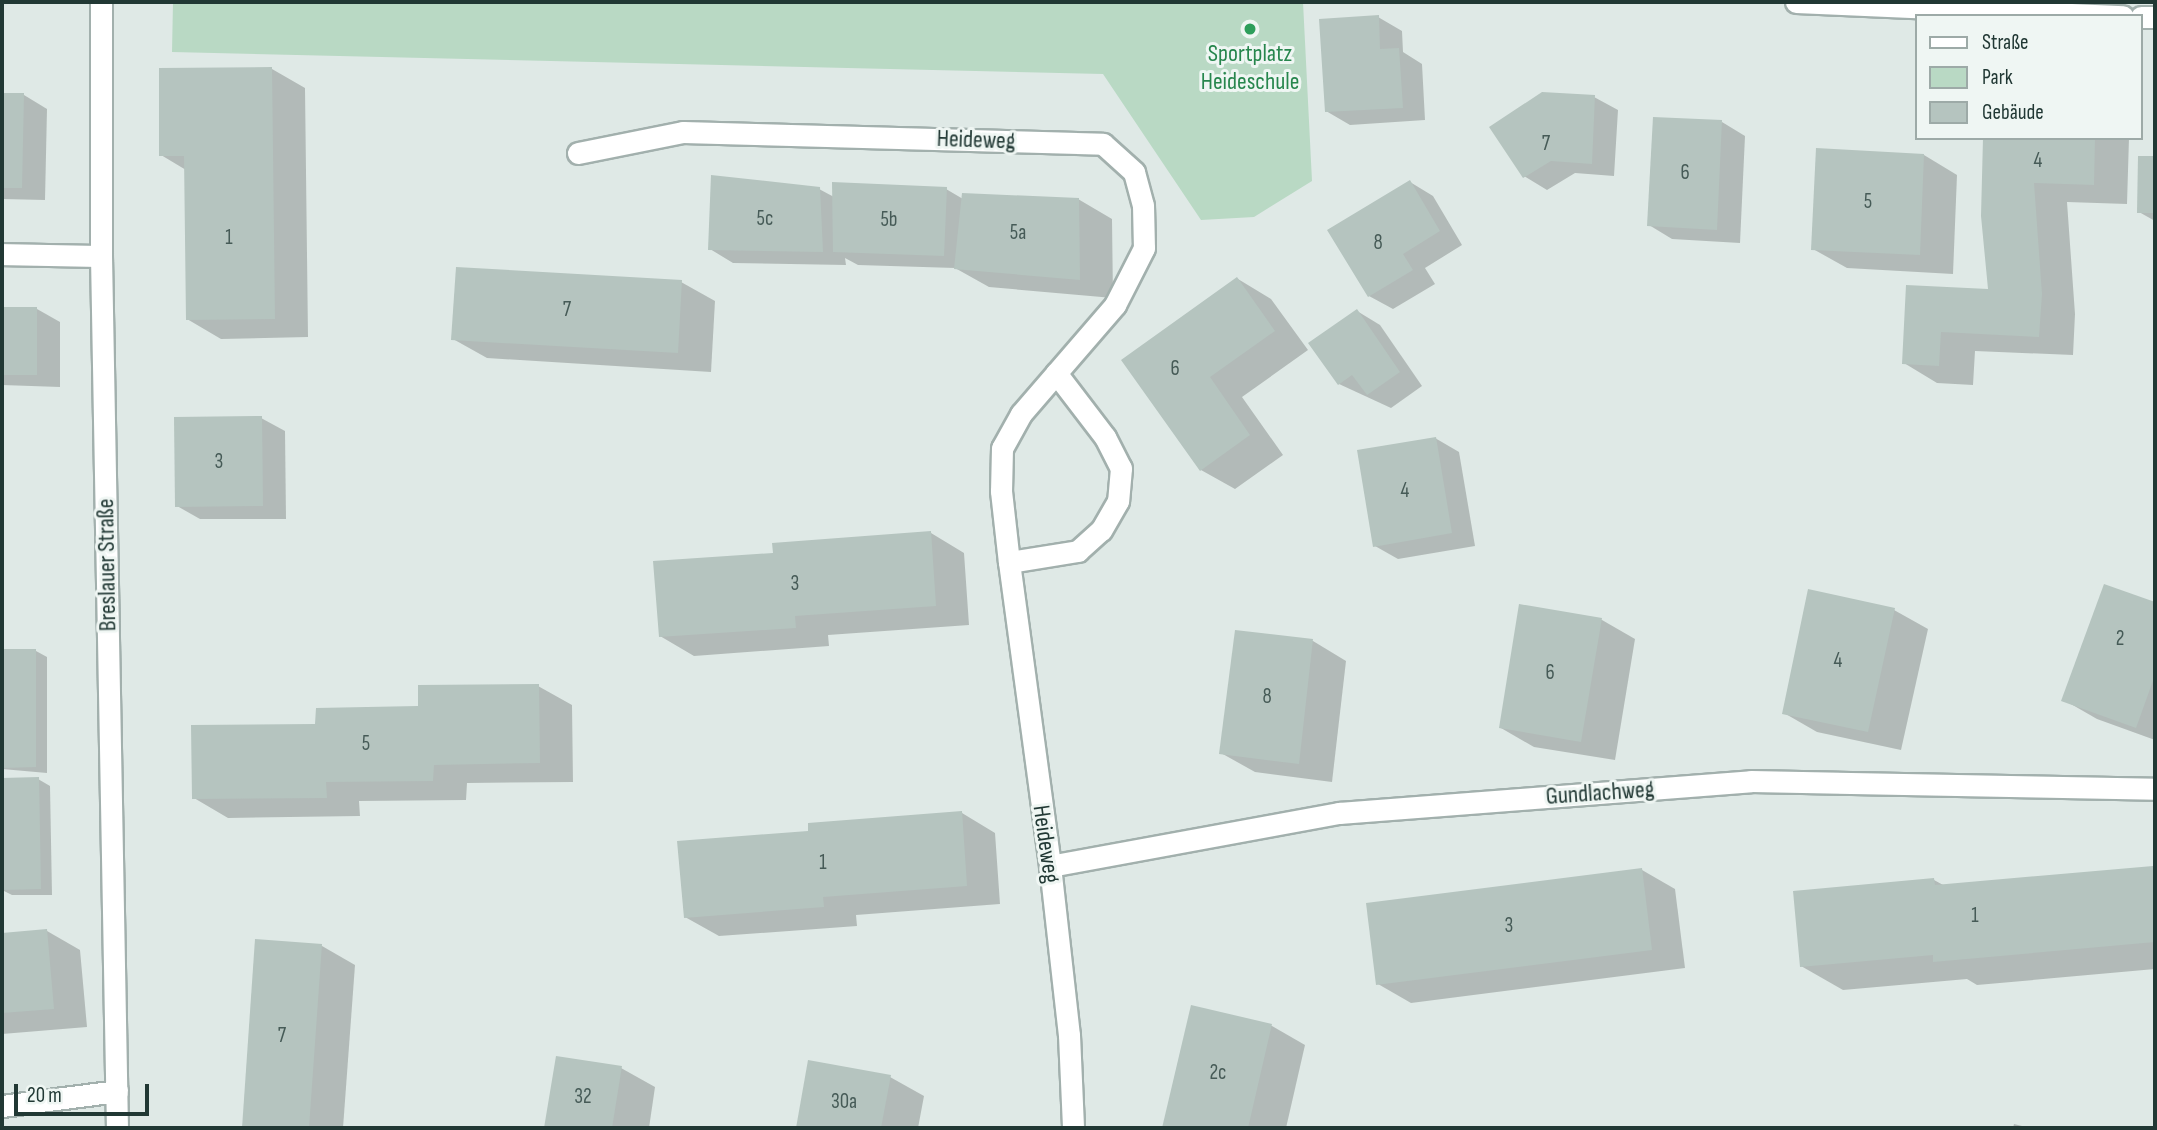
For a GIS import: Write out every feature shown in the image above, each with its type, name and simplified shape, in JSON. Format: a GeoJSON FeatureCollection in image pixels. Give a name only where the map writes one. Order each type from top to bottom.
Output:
{"type":"FeatureCollection","features":[{"type":"Feature","properties":{"kind":"street","name":"Breslauer Straße"},"geometry":{"type":"LineString","coordinates":[[101,2],[101,256],[117,1128]]}},
{"type":"Feature","properties":{"kind":"street"},"geometry":{"type":"LineString","coordinates":[[1796,2],[2076,14]]}},
{"type":"Feature","properties":{"kind":"street","name":"Heideweg"},"geometry":{"type":"LineString","coordinates":[[578,153],[683,132],[1103,144],[1134,172],[1143,205],[1144,248],[1115,305],[1021,414],[1002,448],[1000,491],[1050,866],[1069,1035],[1073,1128]]}},
{"type":"Feature","properties":{"kind":"street"},"geometry":{"type":"LineString","coordinates":[[2,254],[101,256]]}},
{"type":"Feature","properties":{"kind":"street"},"geometry":{"type":"LineString","coordinates":[[1009,562],[1078,551],[1101,530],[1118,501],[1121,468],[1105,437],[1056,373]]}},
{"type":"Feature","properties":{"kind":"street","name":"Gundlachweg"},"geometry":{"type":"LineString","coordinates":[[1050,866],[1339,813],[1751,781],[2155,789]]}},
{"type":"Feature","properties":{"kind":"street"},"geometry":{"type":"LineString","coordinates":[[2,1106],[117,1091]]}},
{"type":"Feature","properties":{"kind":"green space"},"geometry":{"type":"Polygon","coordinates":[[[173,2],[1303,2],[1312,181],[1254,217],[1201,220],[1103,74],[172,52],[173,2]]]}},
{"type":"Feature","properties":{"kind":"building"},"geometry":{"type":"Polygon","coordinates":[[[1379,15],[1380,49],[1399,48],[1403,108],[1325,112],[1319,19],[1379,15]]]}},
{"type":"Feature","properties":{"kind":"building"},"geometry":{"type":"Polygon","coordinates":[[[272,67],[275,319],[186,320],[184,156],[159,156],[159,68],[272,67]]]}},
{"type":"Feature","properties":{"kind":"building"},"geometry":{"type":"Polygon","coordinates":[[[1542,92],[1595,95],[1592,164],[1551,161],[1523,178],[1489,127],[1542,92]]]}},
{"type":"Feature","properties":{"kind":"building"},"geometry":{"type":"Polygon","coordinates":[[[2,93],[24,93],[22,188],[2,188],[2,93]]]}},
{"type":"Feature","properties":{"kind":"building"},"geometry":{"type":"Polygon","coordinates":[[[1653,117],[1722,120],[1717,230],[1647,226],[1653,117]]]}},
{"type":"Feature","properties":{"kind":"building"},"geometry":{"type":"Polygon","coordinates":[[[1983,140],[2095,140],[2094,185],[2034,183],[2042,294],[2039,337],[1941,332],[1939,366],[1902,364],[1906,285],[1988,289],[1981,216],[1983,140]]]}},
{"type":"Feature","properties":{"kind":"building"},"geometry":{"type":"Polygon","coordinates":[[[1816,148],[1924,154],[1920,255],[1811,250],[1816,148]]]}},
{"type":"Feature","properties":{"kind":"building"},"geometry":{"type":"Polygon","coordinates":[[[2138,156],[2155,156],[2155,213],[2137,213],[2138,156]]]}},
{"type":"Feature","properties":{"kind":"building"},"geometry":{"type":"Polygon","coordinates":[[[711,175],[820,187],[823,252],[708,250],[711,175]]]}},
{"type":"Feature","properties":{"kind":"building"},"geometry":{"type":"Polygon","coordinates":[[[1410,180],[1440,231],[1403,254],[1413,270],[1368,297],[1327,230],[1410,180]]]}},
{"type":"Feature","properties":{"kind":"building"},"geometry":{"type":"Polygon","coordinates":[[[832,182],[947,187],[944,256],[833,252],[832,182]]]}},
{"type":"Feature","properties":{"kind":"building"},"geometry":{"type":"Polygon","coordinates":[[[962,193],[1079,198],[1080,280],[954,269],[962,193]]]}},
{"type":"Feature","properties":{"kind":"building"},"geometry":{"type":"Polygon","coordinates":[[[456,267],[682,280],[678,353],[451,340],[456,267]]]}},
{"type":"Feature","properties":{"kind":"building"},"geometry":{"type":"Polygon","coordinates":[[[1237,277],[1275,331],[1210,377],[1250,435],[1200,471],[1121,360],[1237,277]]]}},
{"type":"Feature","properties":{"kind":"building"},"geometry":{"type":"Polygon","coordinates":[[[2,307],[37,307],[37,375],[2,375],[2,307]]]}},
{"type":"Feature","properties":{"kind":"building"},"geometry":{"type":"Polygon","coordinates":[[[1357,309],[1400,372],[1367,395],[1352,375],[1338,385],[1308,343],[1357,309]]]}},
{"type":"Feature","properties":{"kind":"building"},"geometry":{"type":"Polygon","coordinates":[[[262,416],[263,506],[175,507],[174,417],[262,416]]]}},
{"type":"Feature","properties":{"kind":"building"},"geometry":{"type":"Polygon","coordinates":[[[1436,437],[1452,533],[1373,547],[1357,450],[1436,437]]]}},
{"type":"Feature","properties":{"kind":"building"},"geometry":{"type":"Polygon","coordinates":[[[931,531],[936,606],[795,616],[796,628],[659,637],[653,561],[773,553],[772,543],[931,531]]]}},
{"type":"Feature","properties":{"kind":"building"},"geometry":{"type":"Polygon","coordinates":[[[2104,584],[2155,602],[2155,675],[2136,728],[2061,701],[2104,584]]]}},
{"type":"Feature","properties":{"kind":"building"},"geometry":{"type":"Polygon","coordinates":[[[1808,589],[1895,608],[1868,732],[1782,714],[1808,589]]]}},
{"type":"Feature","properties":{"kind":"building"},"geometry":{"type":"Polygon","coordinates":[[[1519,604],[1602,618],[1581,742],[1499,728],[1519,604]]]}},
{"type":"Feature","properties":{"kind":"building"},"geometry":{"type":"Polygon","coordinates":[[[1235,630],[1313,639],[1299,764],[1219,754],[1235,630]]]}},
{"type":"Feature","properties":{"kind":"building"},"geometry":{"type":"Polygon","coordinates":[[[2,649],[36,649],[36,767],[2,768],[2,649]]]}},
{"type":"Feature","properties":{"kind":"building"},"geometry":{"type":"Polygon","coordinates":[[[539,684],[540,763],[434,765],[433,781],[326,782],[327,798],[192,799],[191,725],[315,724],[316,708],[418,706],[418,685],[539,684]]]}},
{"type":"Feature","properties":{"kind":"building"},"geometry":{"type":"Polygon","coordinates":[[[39,777],[41,889],[2,890],[2,778],[39,777]]]}},
{"type":"Feature","properties":{"kind":"building"},"geometry":{"type":"Polygon","coordinates":[[[962,811],[967,886],[823,897],[824,907],[684,918],[677,841],[808,831],[808,823],[962,811]]]}},
{"type":"Feature","properties":{"kind":"building"},"geometry":{"type":"Polygon","coordinates":[[[2153,866],[2155,942],[1933,962],[1933,955],[1800,967],[1793,891],[1934,878],[1935,885],[2153,866]]]}},
{"type":"Feature","properties":{"kind":"building"},"geometry":{"type":"Polygon","coordinates":[[[1642,868],[1652,950],[1376,985],[1366,903],[1642,868]]]}},
{"type":"Feature","properties":{"kind":"building"},"geometry":{"type":"Polygon","coordinates":[[[47,929],[54,1009],[2,1013],[2,933],[47,929]]]}},
{"type":"Feature","properties":{"kind":"building"},"geometry":{"type":"Polygon","coordinates":[[[255,939],[322,944],[309,1128],[242,1128],[255,939]]]}},
{"type":"Feature","properties":{"kind":"building"},"geometry":{"type":"Polygon","coordinates":[[[1191,1005],[1272,1024],[1248,1128],[1162,1128],[1191,1005]]]}},
{"type":"Feature","properties":{"kind":"building"},"geometry":{"type":"Polygon","coordinates":[[[556,1056],[622,1066],[612,1128],[544,1128],[556,1056]]]}},
{"type":"Feature","properties":{"kind":"building"},"geometry":{"type":"Polygon","coordinates":[[[808,1060],[891,1075],[881,1128],[796,1128],[808,1060]]]}},
{"type":"Feature","properties":{"kind":"place","name":"Sportplatz Heideschule"},"geometry":{"type":"Point","coordinates":[1250,29]}}]}
